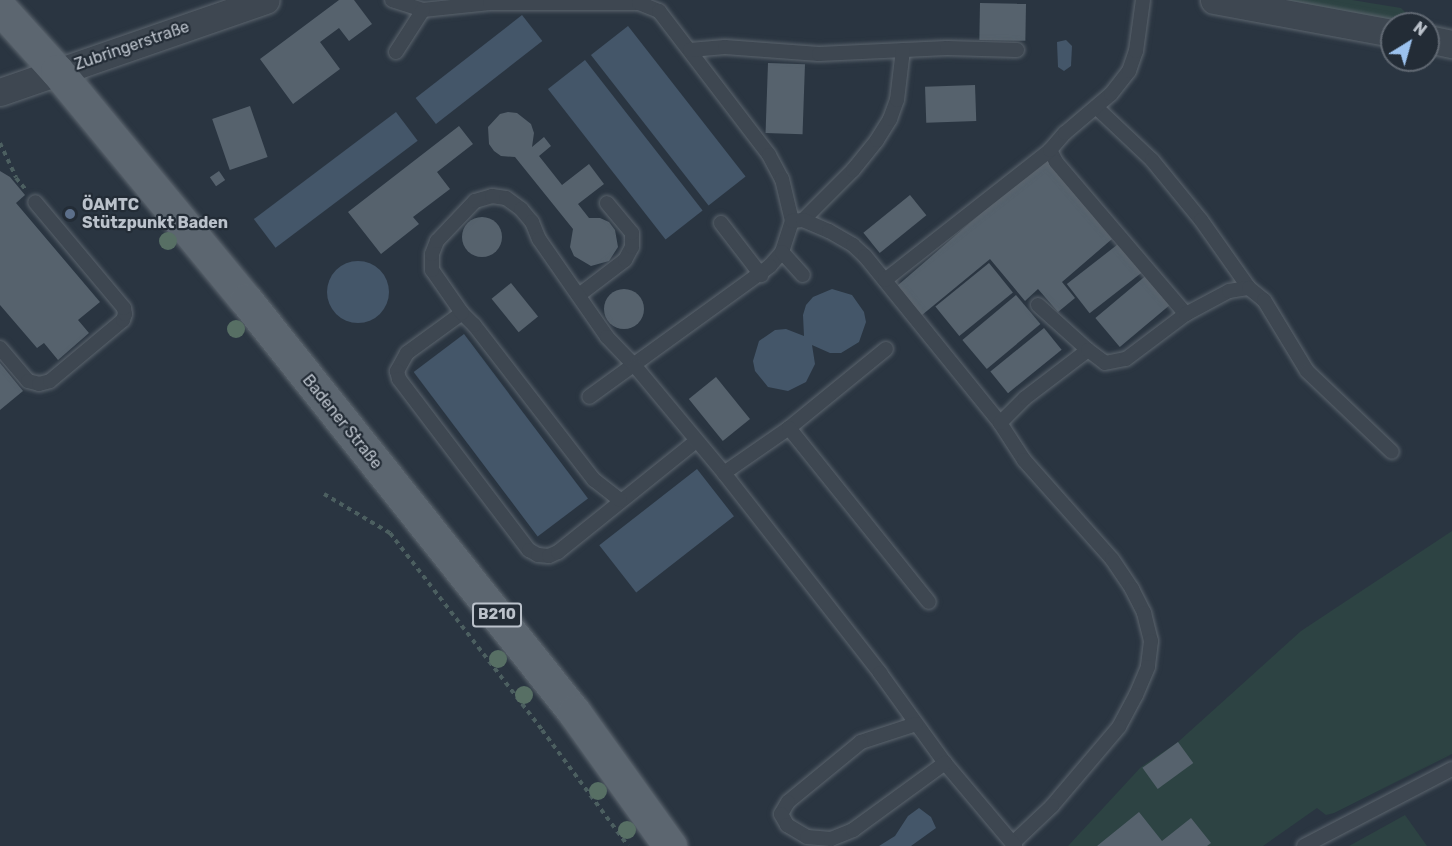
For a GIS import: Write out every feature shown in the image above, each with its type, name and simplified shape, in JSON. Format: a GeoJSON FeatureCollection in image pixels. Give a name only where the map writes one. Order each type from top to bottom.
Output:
{"type":"FeatureCollection","features":[{"type":"Feature","properties":{"kind":"main road","name":"Badener Straße"},"geometry":{"type":"LineString","coordinates":[[0,9],[57,71],[246,300],[574,712],[670,846]]}},
{"type":"Feature","properties":{"kind":"street","name":"Zubringerstraße"},"geometry":{"type":"LineString","coordinates":[[0,92],[265,0]]}},
{"type":"Feature","properties":{"kind":"street"},"geometry":{"type":"LineString","coordinates":[[1214,0],[1380,31]]}},
{"type":"Feature","properties":{"kind":"lane"},"geometry":{"type":"LineString","coordinates":[[392,0],[423,10],[490,3],[639,3],[659,11],[769,155],[798,220],[854,245],[1000,423],[1024,460],[1112,559],[1132,589],[1144,614],[1151,641],[1144,676],[1119,727],[1052,806],[1014,844],[945,763],[879,673],[724,473],[635,366],[608,338],[539,239],[532,222],[521,209],[506,198],[492,196],[475,201],[458,216],[437,241],[432,254],[432,270],[462,313],[474,325],[594,480],[620,500]]}},
{"type":"Feature","properties":{"kind":"lane"},"geometry":{"type":"LineString","coordinates":[[885,280],[1050,150],[1065,132],[1097,108],[1129,71],[1136,51],[1143,0]]}},
{"type":"Feature","properties":{"kind":"lane"},"geometry":{"type":"LineString","coordinates":[[396,52],[423,10]]}},
{"type":"Feature","properties":{"kind":"lane"},"geometry":{"type":"LineString","coordinates":[[690,50],[726,47],[819,54],[947,48],[1017,50]]}},
{"type":"Feature","properties":{"kind":"lane"},"geometry":{"type":"LineString","coordinates":[[589,397],[761,275],[782,252],[798,220],[853,170],[877,140],[890,119],[897,100],[903,50]]}},
{"type":"Feature","properties":{"kind":"lane"},"geometry":{"type":"LineString","coordinates":[[1097,108],[1152,160],[1201,220],[1249,288],[1264,300],[1314,379],[1392,452]]}},
{"type":"Feature","properties":{"kind":"lane"},"geometry":{"type":"LineString","coordinates":[[1050,150],[1056,162],[1186,314]]}},
{"type":"Feature","properties":{"kind":"lane"},"geometry":{"type":"LineString","coordinates":[[0,348],[28,381],[39,384],[50,381],[123,320],[125,314],[124,308],[35,202]]}},
{"type":"Feature","properties":{"kind":"lane"},"geometry":{"type":"LineString","coordinates":[[579,295],[625,260],[632,247],[632,233],[607,203]]}},
{"type":"Feature","properties":{"kind":"lane"},"geometry":{"type":"LineString","coordinates":[[721,223],[761,275]]}},
{"type":"Feature","properties":{"kind":"lane"},"geometry":{"type":"LineString","coordinates":[[782,252],[803,275]]}},
{"type":"Feature","properties":{"kind":"lane"},"geometry":{"type":"LineString","coordinates":[[1038,305],[1105,363],[1126,359],[1186,314],[1229,291],[1249,288]]}},
{"type":"Feature","properties":{"kind":"lane"},"geometry":{"type":"LineString","coordinates":[[462,313],[407,353],[397,371],[399,380],[529,550],[549,556],[558,552],[696,441]]}},
{"type":"Feature","properties":{"kind":"lane"},"geometry":{"type":"LineString","coordinates":[[724,473],[789,428],[886,349]]}},
{"type":"Feature","properties":{"kind":"lane"},"geometry":{"type":"LineString","coordinates":[[1000,423],[1025,398],[1088,350]]}},
{"type":"Feature","properties":{"kind":"lane"},"geometry":{"type":"LineString","coordinates":[[789,428],[929,602]]}},
{"type":"Feature","properties":{"kind":"lane"},"geometry":{"type":"LineString","coordinates":[[916,724],[861,742],[788,802],[781,814],[786,825],[807,837],[831,839],[853,830],[945,763]]}},
{"type":"Feature","properties":{"kind":"lane"},"geometry":{"type":"LineString","coordinates":[[1304,846],[1452,769]]}},
{"type":"Feature","properties":{"kind":"path"},"geometry":{"type":"LineString","coordinates":[[0,143],[16,178],[35,202]]}},
{"type":"Feature","properties":{"kind":"path"},"geometry":{"type":"LineString","coordinates":[[324,494],[390,533],[628,846]]}},
{"type":"Feature","properties":{"kind":"green space"},"geometry":{"type":"Polygon","coordinates":[[[1257,0],[1352,0],[1401,8],[1405,12],[1380,12],[1380,22],[1257,0]]]}},
{"type":"Feature","properties":{"kind":"green space"},"geometry":{"type":"Polygon","coordinates":[[[1452,531],[1452,754],[1334,813],[1326,815],[1317,808],[1263,846],[1068,846],[1141,767],[1178,742],[1301,631],[1452,531]]]}},
{"type":"Feature","properties":{"kind":"green space"},"geometry":{"type":"Polygon","coordinates":[[[1405,815],[1427,846],[1349,846],[1405,815]]]}},
{"type":"Feature","properties":{"kind":"water"},"geometry":{"type":"Polygon","coordinates":[[[522,15],[542,41],[436,124],[416,98],[522,15]]]}},
{"type":"Feature","properties":{"kind":"water"},"geometry":{"type":"Polygon","coordinates":[[[628,26],[746,177],[709,205],[591,55],[628,26]]]}},
{"type":"Feature","properties":{"kind":"water"},"geometry":{"type":"Polygon","coordinates":[[[1066,40],[1072,46],[1071,66],[1064,71],[1058,67],[1057,42],[1066,40]]]}},
{"type":"Feature","properties":{"kind":"water"},"geometry":{"type":"Polygon","coordinates":[[[585,60],[703,211],[666,239],[548,89],[585,60]]]}},
{"type":"Feature","properties":{"kind":"water"},"geometry":{"type":"Polygon","coordinates":[[[396,112],[418,141],[276,248],[254,219],[396,112]]]}},
{"type":"Feature","properties":{"kind":"water"},"geometry":{"type":"Polygon","coordinates":[[[358,261],[370,263],[380,270],[387,280],[389,292],[387,304],[380,314],[370,321],[358,323],[346,321],[336,314],[329,304],[327,292],[329,280],[336,270],[346,263],[358,261]]]}},
{"type":"Feature","properties":{"kind":"water"},"geometry":{"type":"Polygon","coordinates":[[[832,289],[852,295],[864,312],[866,322],[859,342],[841,353],[830,353],[812,345],[815,364],[806,382],[788,391],[768,387],[755,371],[753,361],[759,341],[775,330],[786,329],[804,336],[803,315],[806,305],[813,297],[832,289]]]}},
{"type":"Feature","properties":{"kind":"water"},"geometry":{"type":"Polygon","coordinates":[[[464,334],[588,499],[538,536],[414,372],[464,334]]]}},
{"type":"Feature","properties":{"kind":"water"},"geometry":{"type":"Polygon","coordinates":[[[697,469],[734,516],[636,593],[599,545],[697,469]]]}},
{"type":"Feature","properties":{"kind":"water"},"geometry":{"type":"Polygon","coordinates":[[[919,808],[931,817],[936,828],[911,846],[879,846],[895,836],[908,816],[919,808]]]}},
{"type":"Feature","properties":{"kind":"building"},"geometry":{"type":"Polygon","coordinates":[[[339,0],[354,0],[372,24],[349,41],[339,28],[320,42],[340,69],[293,104],[260,59],[339,0]]]}},
{"type":"Feature","properties":{"kind":"building"},"geometry":{"type":"Polygon","coordinates":[[[980,3],[1026,4],[1025,41],[979,40],[980,3]]]}},
{"type":"Feature","properties":{"kind":"building"},"geometry":{"type":"Polygon","coordinates":[[[768,63],[805,64],[803,134],[766,133],[768,63]]]}},
{"type":"Feature","properties":{"kind":"building"},"geometry":{"type":"Polygon","coordinates":[[[975,85],[976,121],[926,123],[925,87],[975,85]]]}},
{"type":"Feature","properties":{"kind":"building"},"geometry":{"type":"Polygon","coordinates":[[[250,106],[268,157],[230,170],[212,119],[250,106]]]}},
{"type":"Feature","properties":{"kind":"building"},"geometry":{"type":"Polygon","coordinates":[[[517,113],[531,124],[534,133],[532,147],[544,137],[551,146],[539,156],[562,185],[589,164],[604,184],[578,204],[589,218],[600,218],[609,222],[615,230],[618,247],[609,261],[591,266],[574,256],[570,247],[573,229],[515,157],[501,156],[489,144],[488,127],[500,114],[517,113]]]}},
{"type":"Feature","properties":{"kind":"building"},"geometry":{"type":"Polygon","coordinates":[[[459,126],[473,144],[437,172],[450,189],[413,217],[419,224],[381,254],[348,212],[459,126]]]}},
{"type":"Feature","properties":{"kind":"building"},"geometry":{"type":"Polygon","coordinates":[[[1045,158],[1112,239],[1062,282],[1075,298],[1058,312],[1038,289],[1025,301],[990,259],[922,315],[897,286],[1045,158]]]}},
{"type":"Feature","properties":{"kind":"building"},"geometry":{"type":"Polygon","coordinates":[[[0,171],[10,177],[25,195],[16,203],[100,302],[78,320],[89,333],[58,360],[44,343],[37,348],[0,305],[0,171]]]}},
{"type":"Feature","properties":{"kind":"building"},"geometry":{"type":"Polygon","coordinates":[[[219,171],[225,180],[216,186],[210,177],[219,171]]]}},
{"type":"Feature","properties":{"kind":"building"},"geometry":{"type":"Polygon","coordinates":[[[910,195],[926,215],[880,253],[863,233],[910,195]]]}},
{"type":"Feature","properties":{"kind":"building"},"geometry":{"type":"Polygon","coordinates":[[[482,217],[490,218],[496,223],[501,229],[501,245],[496,251],[490,256],[482,257],[474,256],[468,251],[463,245],[462,237],[463,229],[468,223],[474,218],[482,217]]]}},
{"type":"Feature","properties":{"kind":"building"},"geometry":{"type":"Polygon","coordinates":[[[1122,241],[1145,270],[1090,313],[1067,284],[1122,241]]]}},
{"type":"Feature","properties":{"kind":"building"},"geometry":{"type":"Polygon","coordinates":[[[989,263],[1013,293],[959,336],[935,306],[989,263]]]}},
{"type":"Feature","properties":{"kind":"building"},"geometry":{"type":"Polygon","coordinates":[[[1149,273],[1173,302],[1120,347],[1095,318],[1149,273]]]}},
{"type":"Feature","properties":{"kind":"building"},"geometry":{"type":"Polygon","coordinates":[[[511,283],[538,316],[519,332],[492,299],[511,283]]]}},
{"type":"Feature","properties":{"kind":"building"},"geometry":{"type":"Polygon","coordinates":[[[624,289],[632,290],[638,295],[643,301],[643,317],[638,323],[632,328],[624,329],[616,328],[610,323],[605,317],[604,309],[605,301],[610,295],[616,290],[624,289]]]}},
{"type":"Feature","properties":{"kind":"building"},"geometry":{"type":"Polygon","coordinates":[[[1016,295],[1040,324],[987,369],[962,340],[1016,295]]]}},
{"type":"Feature","properties":{"kind":"building"},"geometry":{"type":"Polygon","coordinates":[[[1044,328],[1062,350],[1008,393],[990,371],[1044,328]]]}},
{"type":"Feature","properties":{"kind":"building"},"geometry":{"type":"Polygon","coordinates":[[[0,363],[23,391],[0,410],[0,363]]]}},
{"type":"Feature","properties":{"kind":"building"},"geometry":{"type":"Polygon","coordinates":[[[716,377],[750,419],[723,441],[689,399],[716,377]]]}},
{"type":"Feature","properties":{"kind":"building"},"geometry":{"type":"Polygon","coordinates":[[[1178,742],[1193,763],[1158,789],[1142,768],[1178,742]]]}},
{"type":"Feature","properties":{"kind":"building"},"geometry":{"type":"Polygon","coordinates":[[[1139,812],[1162,841],[1191,818],[1211,843],[1207,846],[1097,846],[1139,812]]]}},
{"type":"Feature","properties":{"kind":"place","name":"ÖAMTC Stützpunkt Baden"},"geometry":{"type":"Point","coordinates":[70,214]}}]}
